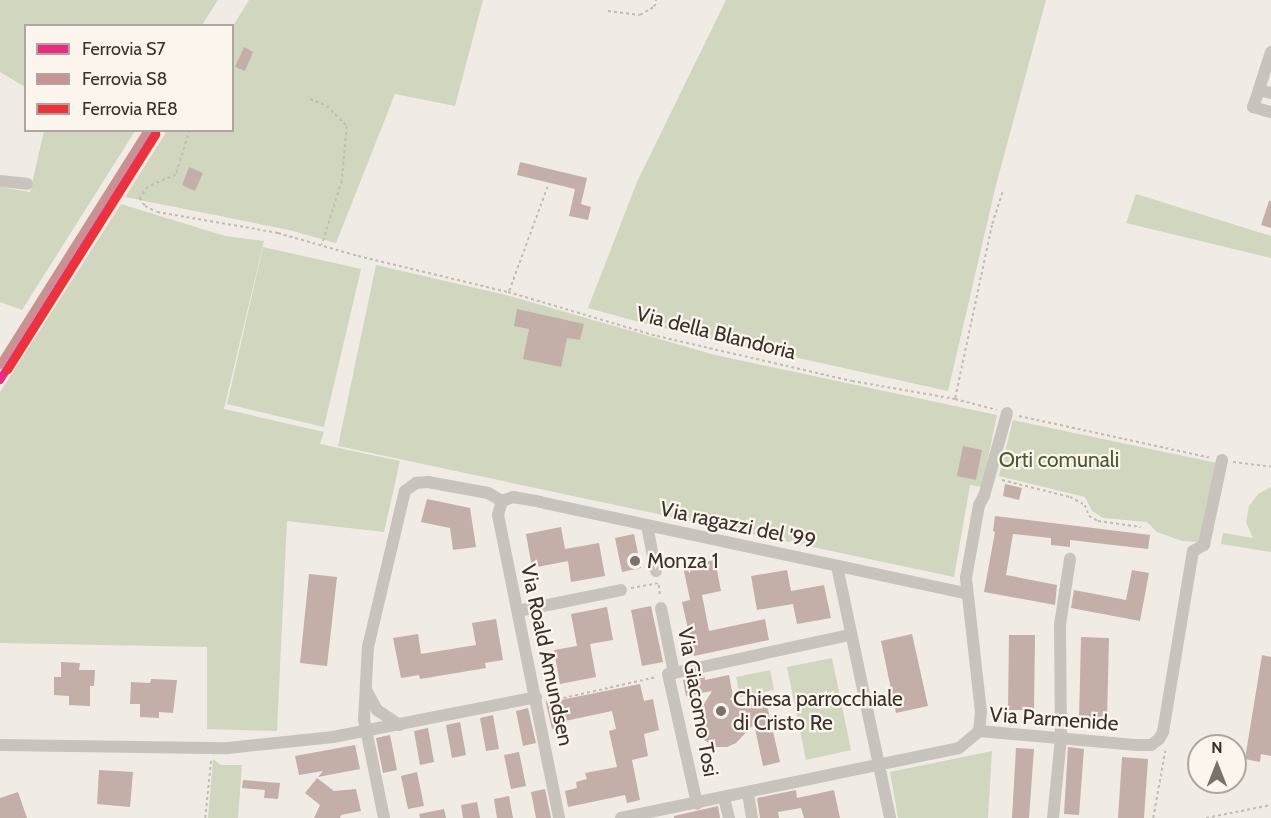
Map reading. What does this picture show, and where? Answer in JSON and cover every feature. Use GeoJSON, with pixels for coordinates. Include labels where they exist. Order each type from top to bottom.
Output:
{"type":"FeatureCollection","features":[{"type":"Feature","properties":{"kind":"street"},"geometry":{"type":"LineString","coordinates":[[1271,52],[1265,92],[1253,107],[1271,112]]}},
{"type":"Feature","properties":{"kind":"street"},"geometry":{"type":"LineString","coordinates":[[0,181],[27,184]]}},
{"type":"Feature","properties":{"kind":"street"},"geometry":{"type":"LineString","coordinates":[[979,731],[981,712],[966,578],[979,505],[984,496],[1007,413]]}},
{"type":"Feature","properties":{"kind":"street"},"geometry":{"type":"LineString","coordinates":[[1159,739],[1163,732],[1193,551],[1204,545],[1222,460]]}},
{"type":"Feature","properties":{"kind":"street"},"geometry":{"type":"LineString","coordinates":[[384,818],[364,720],[368,647],[405,491],[416,483],[428,482],[488,493],[502,501]]}},
{"type":"Feature","properties":{"kind":"street","name":"Via ragazzi del '99"},"geometry":{"type":"LineString","coordinates":[[502,501],[513,496],[966,593]]}},
{"type":"Feature","properties":{"kind":"street","name":"Via Roald Amundsen"},"geometry":{"type":"LineString","coordinates":[[502,501],[498,515],[559,818]]}},
{"type":"Feature","properties":{"kind":"street"},"geometry":{"type":"LineString","coordinates":[[647,526],[656,571]]}},
{"type":"Feature","properties":{"kind":"street"},"geometry":{"type":"LineString","coordinates":[[1053,818],[1061,738],[1060,626],[1071,559]]}},
{"type":"Feature","properties":{"kind":"street"},"geometry":{"type":"LineString","coordinates":[[837,566],[890,818]]}},
{"type":"Feature","properties":{"kind":"street"},"geometry":{"type":"LineString","coordinates":[[518,611],[621,590]]}},
{"type":"Feature","properties":{"kind":"street","name":"Via Giacomo Tosi"},"geometry":{"type":"LineString","coordinates":[[661,608],[671,674],[697,804]]}},
{"type":"Feature","properties":{"kind":"street"},"geometry":{"type":"LineString","coordinates":[[671,674],[850,635]]}},
{"type":"Feature","properties":{"kind":"street"},"geometry":{"type":"LineString","coordinates":[[366,689],[377,710],[399,725]]}},
{"type":"Feature","properties":{"kind":"street"},"geometry":{"type":"LineString","coordinates":[[0,745],[212,747],[333,737],[537,700]]}},
{"type":"Feature","properties":{"kind":"street","name":"Via Parmenide"},"geometry":{"type":"LineString","coordinates":[[621,818],[959,748],[979,731],[1137,745],[1151,745],[1159,739]]}},
{"type":"Feature","properties":{"kind":"street","name":"Via Giacomo Tosi"},"geometry":{"type":"LineString","coordinates":[[748,793],[752,818]]}},
{"type":"Feature","properties":{"kind":"street","name":"Via Giacomo Tosi"},"geometry":{"type":"LineString","coordinates":[[724,798],[729,818]]}},
{"type":"Feature","properties":{"kind":"path"},"geometry":{"type":"LineString","coordinates":[[608,11],[640,15],[654,7],[656,0]]}},
{"type":"Feature","properties":{"kind":"path"},"geometry":{"type":"LineString","coordinates":[[310,99],[327,106],[347,126],[342,182],[322,246]]}},
{"type":"Feature","properties":{"kind":"path","name":"Via della Blandoria"},"geometry":{"type":"LineString","coordinates":[[189,132],[176,175],[148,187],[140,198],[145,206],[157,212],[268,231],[508,292],[657,336],[852,381],[955,399],[1007,413],[1222,460],[1271,467]]}},
{"type":"Feature","properties":{"kind":"path"},"geometry":{"type":"LineString","coordinates":[[508,292],[548,185]]}},
{"type":"Feature","properties":{"kind":"path"},"geometry":{"type":"LineString","coordinates":[[955,399],[992,224],[1003,191]]}},
{"type":"Feature","properties":{"kind":"path"},"geometry":{"type":"LineString","coordinates":[[989,476],[1070,497],[1085,506],[1089,516],[1098,521],[1141,527]]}},
{"type":"Feature","properties":{"kind":"path"},"geometry":{"type":"LineString","coordinates":[[656,571],[661,608]]}},
{"type":"Feature","properties":{"kind":"path"},"geometry":{"type":"LineString","coordinates":[[621,590],[659,584]]}},
{"type":"Feature","properties":{"kind":"path"},"geometry":{"type":"LineString","coordinates":[[537,700],[671,674]]}},
{"type":"Feature","properties":{"kind":"path"},"geometry":{"type":"LineString","coordinates":[[1153,818],[1165,750],[1159,739]]}},
{"type":"Feature","properties":{"kind":"path"},"geometry":{"type":"LineString","coordinates":[[205,818],[212,747]]}},
{"type":"Feature","properties":{"kind":"path"},"geometry":{"type":"LineString","coordinates":[[1206,818],[1271,805]]}},
{"type":"Feature","properties":{"kind":"green space"},"geometry":{"type":"Polygon","coordinates":[[[0,0],[218,0],[203,24],[24,24],[24,86],[0,72],[0,0]]]}},
{"type":"Feature","properties":{"kind":"green space"},"geometry":{"type":"Polygon","coordinates":[[[249,0],[483,0],[455,106],[395,94],[336,243],[289,230],[125,197],[166,132],[234,132],[234,24],[249,0]]]}},
{"type":"Feature","properties":{"kind":"green space"},"geometry":{"type":"Polygon","coordinates":[[[726,0],[1046,0],[996,185],[948,391],[654,326],[588,308],[637,182],[726,0]]]}},
{"type":"Feature","properties":{"kind":"green space"},"geometry":{"type":"Polygon","coordinates":[[[44,132],[134,132],[22,310],[0,302],[0,187],[30,192],[44,132]]]}},
{"type":"Feature","properties":{"kind":"green space"},"geometry":{"type":"Polygon","coordinates":[[[1136,194],[1271,236],[1271,258],[1126,223],[1136,194]]]}},
{"type":"Feature","properties":{"kind":"green space"},"geometry":{"type":"Polygon","coordinates":[[[121,204],[225,236],[264,241],[224,409],[324,432],[320,444],[400,461],[384,532],[287,521],[277,731],[207,729],[207,647],[0,643],[0,392],[121,204]]]}},
{"type":"Feature","properties":{"kind":"green space"},"geometry":{"type":"Polygon","coordinates":[[[263,247],[361,269],[324,427],[227,404],[263,247]]]}},
{"type":"Feature","properties":{"kind":"green space"},"geometry":{"type":"Polygon","coordinates":[[[376,265],[506,295],[715,355],[997,415],[982,487],[970,485],[954,577],[338,446],[376,265]]]}},
{"type":"Feature","properties":{"kind":"green space","name":"Orti comunali"},"geometry":{"type":"Polygon","coordinates":[[[1013,420],[1217,463],[1201,542],[1182,541],[1157,532],[1147,522],[1103,518],[1092,511],[1085,497],[999,476],[1013,420]]]}},
{"type":"Feature","properties":{"kind":"green space"},"geometry":{"type":"Polygon","coordinates":[[[1271,487],[1271,552],[1221,544],[1223,533],[1253,538],[1246,522],[1249,506],[1258,494],[1271,487]]]}},
{"type":"Feature","properties":{"kind":"green space"},"geometry":{"type":"Polygon","coordinates":[[[832,658],[851,750],[806,760],[787,667],[832,658]]]}},
{"type":"Feature","properties":{"kind":"green space"},"geometry":{"type":"Polygon","coordinates":[[[770,670],[774,690],[740,697],[736,677],[770,670]]]}},
{"type":"Feature","properties":{"kind":"green space"},"geometry":{"type":"Polygon","coordinates":[[[992,751],[988,818],[898,818],[890,772],[992,751]]]}},
{"type":"Feature","properties":{"kind":"green space"},"geometry":{"type":"Polygon","coordinates":[[[213,759],[221,765],[242,765],[238,818],[208,818],[213,759]]]}},
{"type":"Feature","properties":{"kind":"building"},"geometry":{"type":"Polygon","coordinates":[[[244,47],[253,52],[245,71],[235,67],[244,47]]]}},
{"type":"Feature","properties":{"kind":"building"},"geometry":{"type":"Polygon","coordinates":[[[520,162],[587,178],[581,204],[591,207],[588,220],[569,216],[575,189],[517,175],[520,162]]]}},
{"type":"Feature","properties":{"kind":"building"},"geometry":{"type":"Polygon","coordinates":[[[189,167],[203,173],[195,191],[182,185],[189,167]]]}},
{"type":"Feature","properties":{"kind":"building"},"geometry":{"type":"Polygon","coordinates":[[[1269,201],[1271,201],[1271,228],[1261,225],[1269,201]]]}},
{"type":"Feature","properties":{"kind":"building"},"geometry":{"type":"Polygon","coordinates":[[[517,309],[584,324],[580,340],[567,338],[561,367],[523,359],[529,329],[514,326],[517,309]]]}},
{"type":"Feature","properties":{"kind":"building"},"geometry":{"type":"Polygon","coordinates":[[[963,446],[982,450],[976,480],[957,476],[963,446]]]}},
{"type":"Feature","properties":{"kind":"building"},"geometry":{"type":"Polygon","coordinates":[[[1005,484],[1022,488],[1019,500],[1003,496],[1005,484]]]}},
{"type":"Feature","properties":{"kind":"building"},"geometry":{"type":"Polygon","coordinates":[[[427,499],[470,508],[476,547],[453,550],[450,528],[421,522],[427,499]]]}},
{"type":"Feature","properties":{"kind":"building"},"geometry":{"type":"Polygon","coordinates":[[[995,516],[1150,535],[1148,549],[1070,540],[1070,547],[1051,545],[1051,538],[1013,534],[1006,575],[1057,585],[1055,605],[984,592],[995,532],[993,531],[995,516]]]}},
{"type":"Feature","properties":{"kind":"building"},"geometry":{"type":"Polygon","coordinates":[[[561,527],[565,549],[599,543],[605,576],[571,582],[568,561],[532,568],[526,534],[561,527]]]}},
{"type":"Feature","properties":{"kind":"building"},"geometry":{"type":"Polygon","coordinates":[[[634,534],[641,568],[622,572],[615,538],[634,534]]]}},
{"type":"Feature","properties":{"kind":"building"},"geometry":{"type":"Polygon","coordinates":[[[715,560],[721,591],[702,595],[709,631],[765,619],[769,640],[694,656],[682,602],[690,600],[683,566],[715,560]]]}},
{"type":"Feature","properties":{"kind":"building"},"geometry":{"type":"Polygon","coordinates":[[[787,570],[791,591],[824,585],[831,618],[797,624],[793,604],[757,610],[751,576],[787,570]]]}},
{"type":"Feature","properties":{"kind":"building"},"geometry":{"type":"Polygon","coordinates":[[[1132,570],[1149,573],[1140,621],[1071,608],[1074,590],[1126,600],[1132,570]]]}},
{"type":"Feature","properties":{"kind":"building"},"geometry":{"type":"Polygon","coordinates":[[[309,574],[337,577],[327,666],[300,663],[309,574]]]}},
{"type":"Feature","properties":{"kind":"building"},"geometry":{"type":"Polygon","coordinates":[[[651,606],[663,662],[642,666],[631,610],[651,606]]]}},
{"type":"Feature","properties":{"kind":"building"},"geometry":{"type":"Polygon","coordinates":[[[607,607],[613,640],[590,644],[596,677],[560,684],[554,650],[577,646],[571,614],[607,607]]]}},
{"type":"Feature","properties":{"kind":"building"},"geometry":{"type":"Polygon","coordinates":[[[496,619],[503,660],[485,663],[486,668],[420,679],[419,675],[401,678],[393,638],[418,634],[421,654],[476,645],[472,623],[496,619]]]}},
{"type":"Feature","properties":{"kind":"building"},"geometry":{"type":"Polygon","coordinates":[[[912,634],[928,706],[896,713],[881,641],[912,634]]]}},
{"type":"Feature","properties":{"kind":"building"},"geometry":{"type":"Polygon","coordinates":[[[1009,635],[1035,635],[1034,710],[1008,710],[1009,635]]]}},
{"type":"Feature","properties":{"kind":"building"},"geometry":{"type":"Polygon","coordinates":[[[1081,637],[1109,638],[1107,719],[1079,719],[1081,637]]]}},
{"type":"Feature","properties":{"kind":"building"},"geometry":{"type":"Polygon","coordinates":[[[1262,655],[1271,657],[1271,756],[1261,754],[1260,762],[1247,759],[1262,655]]]}},
{"type":"Feature","properties":{"kind":"building"},"geometry":{"type":"Polygon","coordinates":[[[61,662],[80,663],[79,670],[95,670],[94,686],[90,686],[90,706],[69,705],[69,696],[54,695],[54,677],[61,677],[61,662]]]}},
{"type":"Feature","properties":{"kind":"building","name":"Chiesa parrocchiale di Cristo Re"},"geometry":{"type":"Polygon","coordinates":[[[704,675],[705,680],[729,675],[733,696],[730,699],[740,707],[766,701],[780,762],[763,766],[754,724],[736,743],[727,747],[716,747],[704,740],[698,728],[698,714],[712,691],[686,696],[683,680],[704,675]]]}},
{"type":"Feature","properties":{"kind":"building"},"geometry":{"type":"Polygon","coordinates":[[[151,679],[177,680],[173,713],[159,712],[159,718],[140,717],[140,704],[130,704],[131,682],[150,683],[151,679]]]}},
{"type":"Feature","properties":{"kind":"building"},"geometry":{"type":"Polygon","coordinates":[[[640,684],[644,701],[653,699],[659,730],[644,734],[648,756],[632,760],[640,800],[627,803],[625,795],[568,807],[565,791],[577,788],[576,782],[587,779],[585,773],[617,767],[609,731],[616,729],[612,711],[565,721],[566,727],[552,729],[546,703],[640,684]]]}},
{"type":"Feature","properties":{"kind":"building"},"geometry":{"type":"Polygon","coordinates":[[[528,708],[536,743],[523,746],[516,711],[528,708]]]}},
{"type":"Feature","properties":{"kind":"building"},"geometry":{"type":"Polygon","coordinates":[[[493,715],[499,749],[486,751],[480,718],[493,715]]]}},
{"type":"Feature","properties":{"kind":"building"},"geometry":{"type":"Polygon","coordinates":[[[460,722],[466,755],[452,758],[446,725],[460,722]]]}},
{"type":"Feature","properties":{"kind":"building"},"geometry":{"type":"Polygon","coordinates":[[[428,728],[434,762],[420,765],[414,731],[428,728]]]}},
{"type":"Feature","properties":{"kind":"building"},"geometry":{"type":"Polygon","coordinates":[[[390,735],[397,770],[383,773],[376,738],[390,735]]]}},
{"type":"Feature","properties":{"kind":"building"},"geometry":{"type":"Polygon","coordinates":[[[355,745],[360,769],[318,777],[323,771],[299,775],[295,756],[355,745]]]}},
{"type":"Feature","properties":{"kind":"building"},"geometry":{"type":"Polygon","coordinates":[[[1068,747],[1084,749],[1079,815],[1064,814],[1068,747]]]}},
{"type":"Feature","properties":{"kind":"building"},"geometry":{"type":"Polygon","coordinates":[[[1016,748],[1034,749],[1029,818],[1012,818],[1016,748]]]}},
{"type":"Feature","properties":{"kind":"building"},"geometry":{"type":"Polygon","coordinates":[[[519,752],[526,786],[511,789],[504,755],[519,752]]]}},
{"type":"Feature","properties":{"kind":"building"},"geometry":{"type":"Polygon","coordinates":[[[1122,757],[1148,759],[1144,818],[1118,818],[1122,757]]]}},
{"type":"Feature","properties":{"kind":"building"},"geometry":{"type":"Polygon","coordinates":[[[99,770],[133,772],[130,807],[97,804],[99,770]]]}},
{"type":"Feature","properties":{"kind":"building"},"geometry":{"type":"Polygon","coordinates":[[[417,772],[424,806],[408,809],[401,776],[417,772]]]}},
{"type":"Feature","properties":{"kind":"building"},"geometry":{"type":"Polygon","coordinates":[[[317,778],[334,791],[356,789],[361,811],[341,815],[340,818],[314,818],[320,805],[305,793],[317,778]]]}},
{"type":"Feature","properties":{"kind":"building"},"geometry":{"type":"Polygon","coordinates":[[[243,780],[280,783],[278,799],[264,798],[265,790],[242,788],[243,780]]]}},
{"type":"Feature","properties":{"kind":"building"},"geometry":{"type":"Polygon","coordinates":[[[545,789],[551,818],[536,818],[531,792],[545,789]]]}},
{"type":"Feature","properties":{"kind":"building"},"geometry":{"type":"Polygon","coordinates":[[[796,790],[797,798],[834,790],[840,818],[804,818],[801,808],[778,812],[779,818],[760,818],[757,798],[796,790]]]}},
{"type":"Feature","properties":{"kind":"building"},"geometry":{"type":"Polygon","coordinates":[[[18,792],[27,818],[0,818],[0,798],[18,792]]]}},
{"type":"Feature","properties":{"kind":"building"},"geometry":{"type":"Polygon","coordinates":[[[509,796],[513,818],[497,818],[494,799],[509,796]]]}},
{"type":"Feature","properties":{"kind":"building"},"geometry":{"type":"Polygon","coordinates":[[[477,802],[480,818],[463,818],[461,805],[477,802]]]}},
{"type":"Feature","properties":{"kind":"building"},"geometry":{"type":"Polygon","coordinates":[[[718,806],[720,818],[674,818],[674,816],[718,806]]]}},
{"type":"Feature","properties":{"kind":"building"},"geometry":{"type":"Polygon","coordinates":[[[444,809],[446,818],[420,818],[419,814],[444,809]]]}},
{"type":"Feature","properties":{"kind":"rail line","name":"S8"},"geometry":{"type":"LineString","coordinates":[[0,365],[147,132]]}},
{"type":"Feature","properties":{"kind":"rail line","name":"S7"},"geometry":{"type":"LineString","coordinates":[[0,380],[156,132]]}},
{"type":"Feature","properties":{"kind":"rail line","name":"RE8"},"geometry":{"type":"LineString","coordinates":[[8,370],[156,135]]}},
{"type":"Feature","properties":{"kind":"place","name":"Monza 1"},"geometry":{"type":"Point","coordinates":[635,561]}},
{"type":"Feature","properties":{"kind":"place","name":"Chiesa parrocchiale di Cristo Re"},"geometry":{"type":"Point","coordinates":[721,711]}}]}
